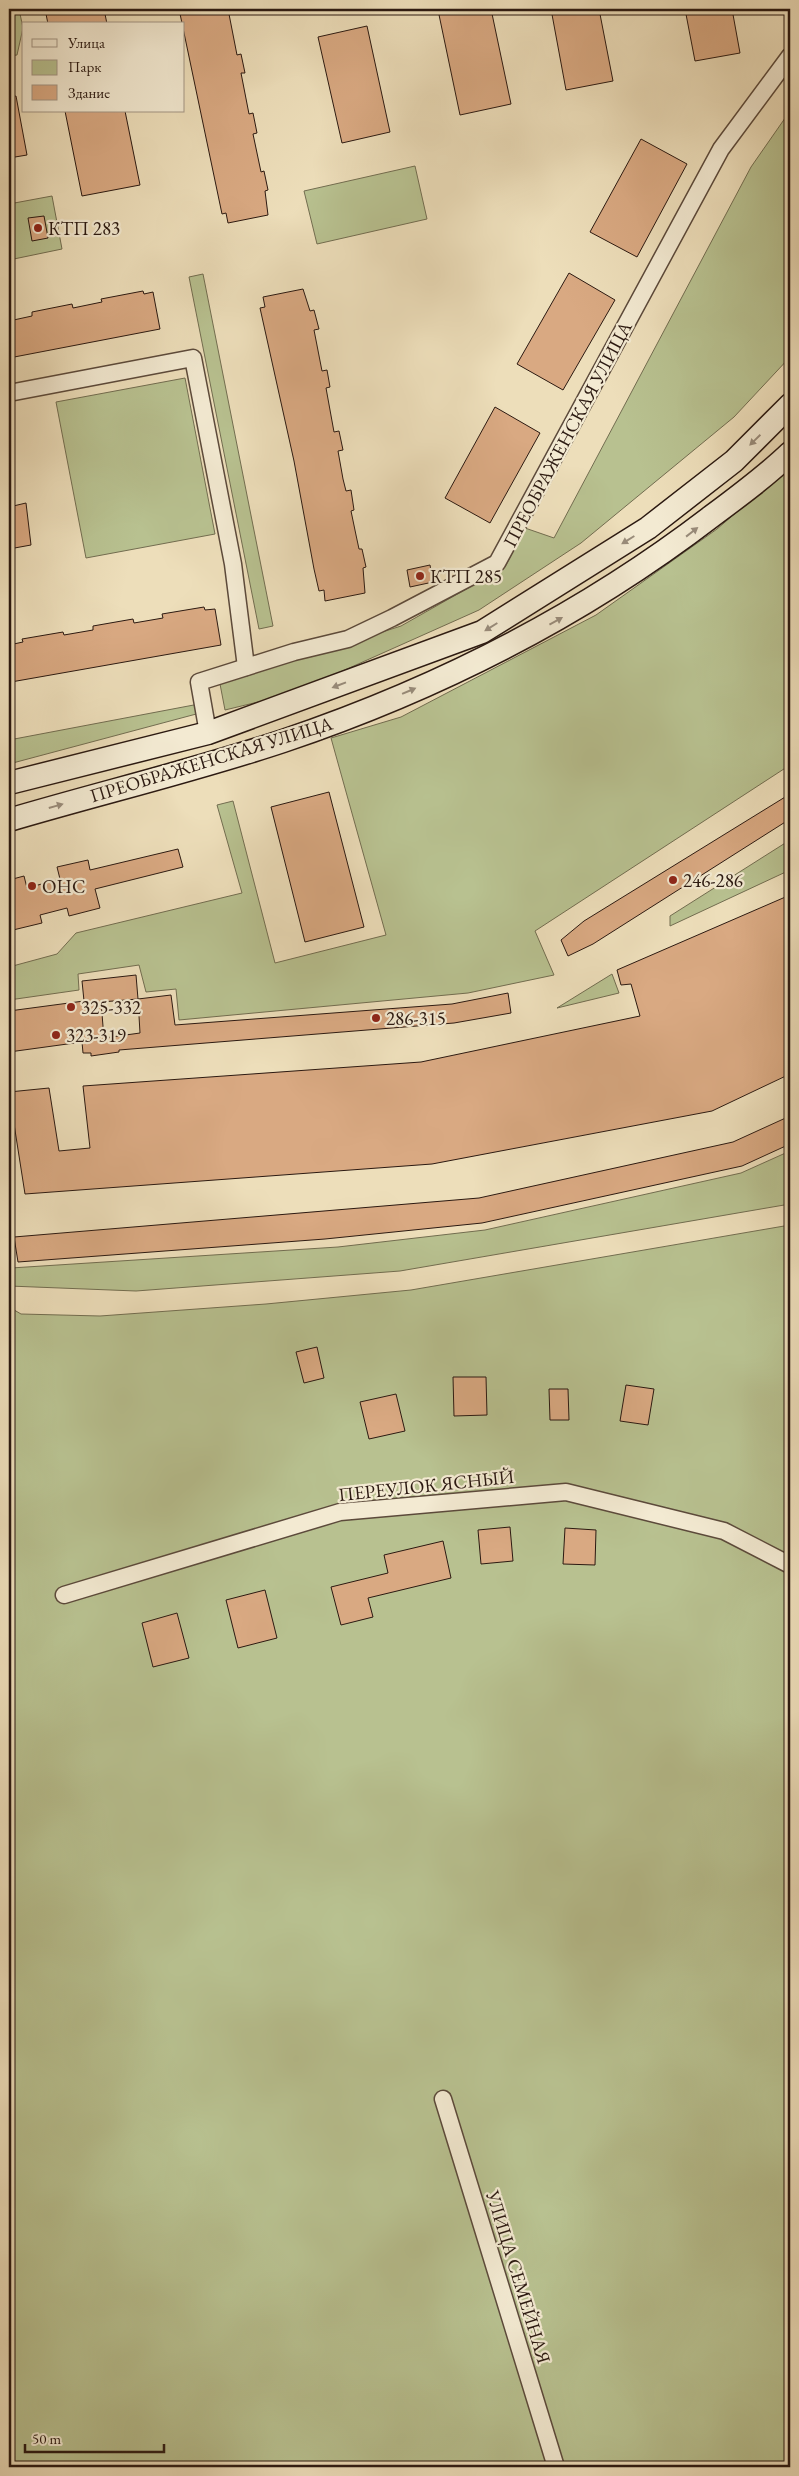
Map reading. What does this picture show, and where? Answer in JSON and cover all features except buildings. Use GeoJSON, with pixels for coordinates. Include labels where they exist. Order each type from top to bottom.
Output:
{"type":"FeatureCollection","features":[{"type":"Feature","properties":{"kind":"main road","name":"ПРЕОБРАЖЕНСКАЯ УЛИЦА"},"geometry":{"type":"LineString","coordinates":[[9,783],[208,733],[482,632],[648,528],[734,460],[790,406]]}},
{"type":"Feature","properties":{"kind":"main road","name":"ПРЕОБРАЖЕНСКАЯ УЛИЦА"},"geometry":{"type":"LineString","coordinates":[[9,820],[284,741],[384,702],[498,652],[582,606],[678,543],[770,472],[790,453]]}},
{"type":"Feature","properties":{"kind":"street","name":"ПРЕОБРАЖЕНСКАЯ УЛИЦА"},"geometry":{"type":"LineString","coordinates":[[208,733],[199,682],[294,652],[348,638],[392,618],[498,563],[721,149],[790,56]]}},
{"type":"Feature","properties":{"kind":"street"},"geometry":{"type":"LineString","coordinates":[[9,393],[193,358],[233,564],[246,667]]}},
{"type":"Feature","properties":{"kind":"street","name":"ПЕРЕУЛОК ЯСНЫЙ"},"geometry":{"type":"LineString","coordinates":[[64,1595],[340,1512],[566,1492],[724,1531],[790,1565]]}},
{"type":"Feature","properties":{"kind":"street","name":"УЛИЦА СЕМЕЙНАЯ"},"geometry":{"type":"LineString","coordinates":[[443,2099],[556,2467]]}},
{"type":"Feature","properties":{"kind":"green space"},"geometry":{"type":"Polygon","coordinates":[[[9,9],[19,9],[22,32],[17,55],[9,56],[9,9]]]}},
{"type":"Feature","properties":{"kind":"green space"},"geometry":{"type":"Polygon","coordinates":[[[790,111],[790,357],[734,417],[581,543],[479,610],[291,694],[225,710],[220,684],[401,626],[505,567],[525,528],[554,538],[751,167],[790,111]]]}},
{"type":"Feature","properties":{"kind":"green space"},"geometry":{"type":"Polygon","coordinates":[[[415,166],[427,219],[317,244],[304,191],[415,166]]]}},
{"type":"Feature","properties":{"kind":"green space"},"geometry":{"type":"Polygon","coordinates":[[[52,196],[62,249],[9,260],[9,204],[52,196]]]}},
{"type":"Feature","properties":{"kind":"green space"},"geometry":{"type":"Polygon","coordinates":[[[203,274],[273,626],[259,629],[189,277],[203,274]]]}},
{"type":"Feature","properties":{"kind":"green space"},"geometry":{"type":"Polygon","coordinates":[[[185,378],[215,534],[86,558],[56,402],[185,378]]]}},
{"type":"Feature","properties":{"kind":"green space"},"geometry":{"type":"Polygon","coordinates":[[[790,466],[790,765],[535,931],[554,975],[468,993],[179,1020],[176,989],[146,992],[139,965],[78,974],[79,990],[9,1000],[9,967],[57,954],[76,933],[242,893],[217,805],[233,801],[275,963],[386,935],[331,738],[401,717],[596,615],[717,529],[790,466]]]}},
{"type":"Feature","properties":{"kind":"green space"},"geometry":{"type":"Polygon","coordinates":[[[199,704],[200,713],[9,764],[9,740],[199,704]]]}},
{"type":"Feature","properties":{"kind":"green space"},"geometry":{"type":"Polygon","coordinates":[[[790,840],[790,870],[670,926],[670,916],[790,840]]]}},
{"type":"Feature","properties":{"kind":"green space"},"geometry":{"type":"Polygon","coordinates":[[[612,974],[619,993],[557,1008],[612,974]]]}},
{"type":"Feature","properties":{"kind":"green space"},"geometry":{"type":"Polygon","coordinates":[[[790,1151],[790,1204],[400,1271],[136,1291],[9,1286],[9,1262],[11,1268],[338,1247],[485,1230],[741,1173],[790,1151]]]}},
{"type":"Feature","properties":{"kind":"green space"},"geometry":{"type":"Polygon","coordinates":[[[790,1225],[790,2467],[9,2467],[9,1307],[21,1314],[100,1316],[266,1304],[411,1290],[790,1225]]]}},
{"type":"Feature","properties":{"kind":"place","name":"КТП 283"},"geometry":{"type":"Point","coordinates":[38,228]}},
{"type":"Feature","properties":{"kind":"place","name":"КТП 285"},"geometry":{"type":"Point","coordinates":[420,576]}},
{"type":"Feature","properties":{"kind":"place","name":"246-286"},"geometry":{"type":"Point","coordinates":[673,880]}},
{"type":"Feature","properties":{"kind":"place","name":"ОНС"},"geometry":{"type":"Point","coordinates":[32,886]}},
{"type":"Feature","properties":{"kind":"place","name":"325-332"},"geometry":{"type":"Point","coordinates":[71,1007]}},
{"type":"Feature","properties":{"kind":"place","name":"286-315"},"geometry":{"type":"Point","coordinates":[376,1018]}},
{"type":"Feature","properties":{"kind":"place","name":"323-319"},"geometry":{"type":"Point","coordinates":[56,1035]}}]}
